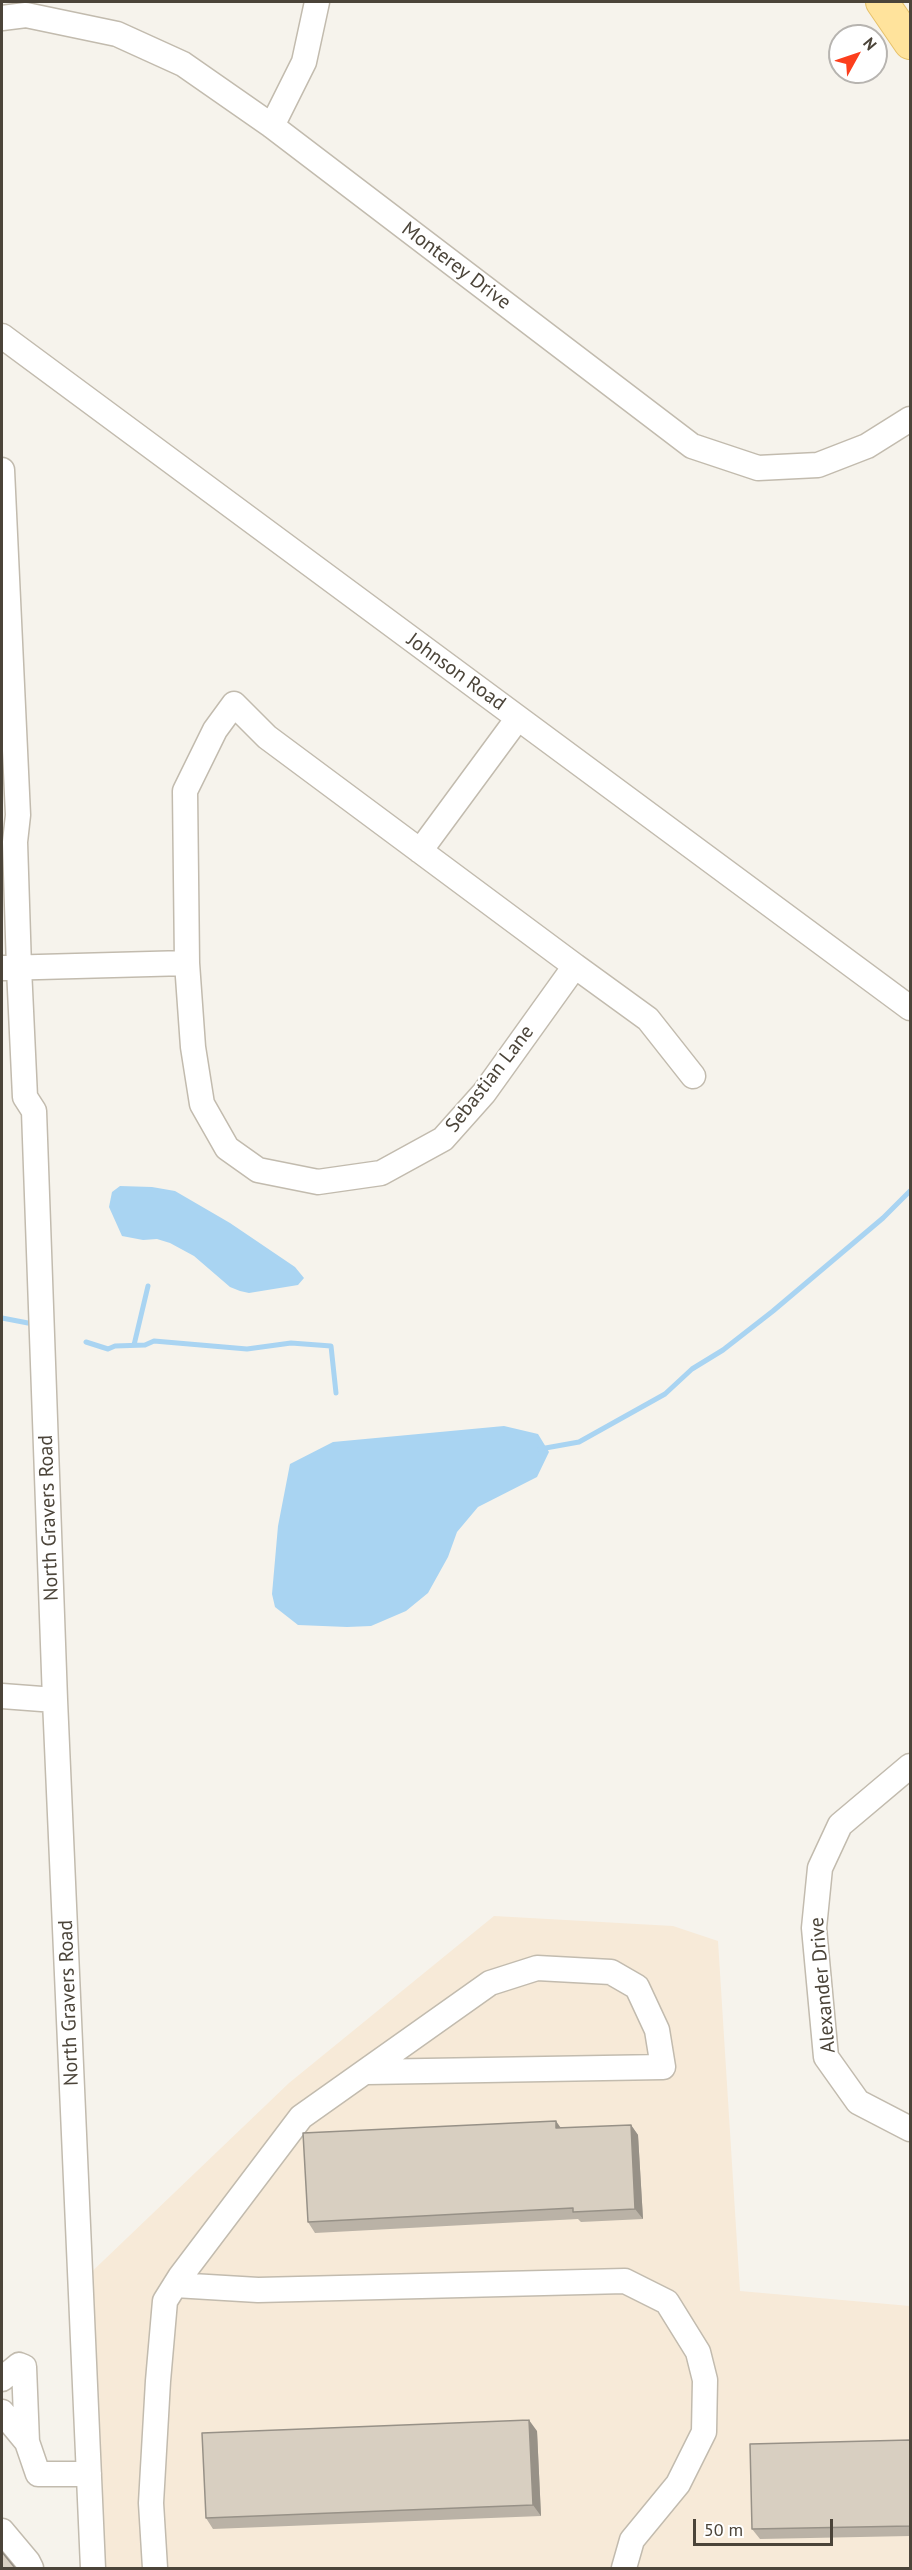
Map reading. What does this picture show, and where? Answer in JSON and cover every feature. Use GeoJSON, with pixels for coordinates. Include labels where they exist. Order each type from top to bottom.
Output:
{"type":"FeatureCollection","features":[{"type":"Feature","properties":{"kind":"main road"},"geometry":{"type":"LineString","coordinates":[[882,2],[910,43]]}},
{"type":"Feature","properties":{"kind":"street"},"geometry":{"type":"LineString","coordinates":[[272,126],[304,62],[317,2]]}},
{"type":"Feature","properties":{"kind":"street","name":"Monterey Drive"},"geometry":{"type":"LineString","coordinates":[[2,18],[26,15],[117,34],[183,64],[272,126],[692,446],[758,468],[818,465],[867,446],[910,419]]}},
{"type":"Feature","properties":{"kind":"street","name":"Johnson Road"},"geometry":{"type":"LineString","coordinates":[[2,336],[910,1008]]}},
{"type":"Feature","properties":{"kind":"street","name":"North Gravers Road"},"geometry":{"type":"LineString","coordinates":[[2,470],[18,815],[10,968],[26,1097],[34,1111],[56,1700],[93,2568]]}},
{"type":"Feature","properties":{"kind":"street","name":"Sebastian Lane"},"geometry":{"type":"LineString","coordinates":[[575,966],[484,1093],[443,1138],[381,1173],[318,1182],[258,1170],[227,1148],[202,1104],[193,1047],[187,963],[185,790],[215,730],[234,704],[267,737],[648,1019],[693,1076]]}},
{"type":"Feature","properties":{"kind":"street"},"geometry":{"type":"LineString","coordinates":[[420,851],[518,718]]}},
{"type":"Feature","properties":{"kind":"street"},"geometry":{"type":"LineString","coordinates":[[10,968],[187,963]]}},
{"type":"Feature","properties":{"kind":"street"},"geometry":{"type":"LineString","coordinates":[[2,1696],[56,1700]]}},
{"type":"Feature","properties":{"kind":"street","name":"Alexander Drive"},"geometry":{"type":"LineString","coordinates":[[910,1766],[840,1825],[819,1868],[814,1928],[826,2057],[858,2102],[910,2129]]}},
{"type":"Feature","properties":{"kind":"street"},"geometry":{"type":"LineString","coordinates":[[154,2568],[151,2503],[165,2301],[301,2118],[489,1983],[537,1968],[611,1972],[637,1987],[657,2030],[663,2067],[367,2072]]}},
{"type":"Feature","properties":{"kind":"street"},"geometry":{"type":"LineString","coordinates":[[175,2285],[258,2290],[625,2281],[667,2302],[698,2352],[705,2380],[704,2432],[678,2484],[632,2541],[624,2568]]}},
{"type":"Feature","properties":{"kind":"street"},"geometry":{"type":"LineString","coordinates":[[2,2379],[19,2365],[24,2367],[27,2442],[38,2474],[89,2474]]}},
{"type":"Feature","properties":{"kind":"street"},"geometry":{"type":"LineString","coordinates":[[2,2412],[27,2442]]}},
{"type":"Feature","properties":{"kind":"street"},"geometry":{"type":"LineString","coordinates":[[2,2531],[31,2568]]}},
{"type":"Feature","properties":{"kind":"shaded area"},"geometry":{"type":"Polygon","coordinates":[[[494,1916],[673,1926],[718,1941],[740,2291],[910,2306],[910,2568],[93,2568],[81,2282],[289,2083],[494,1916]]]}},
{"type":"Feature","properties":{"kind":"water"},"geometry":{"type":"Polygon","coordinates":[[[120,1186],[152,1187],[175,1191],[230,1223],[295,1267],[304,1278],[298,1285],[249,1293],[240,1291],[230,1287],[194,1256],[170,1243],[157,1239],[143,1240],[122,1236],[109,1207],[112,1192],[120,1186]]]}},
{"type":"Feature","properties":{"kind":"water"},"geometry":{"type":"Polygon","coordinates":[[[504,1426],[538,1434],[549,1452],[537,1477],[478,1507],[457,1532],[448,1557],[428,1593],[406,1611],[371,1626],[347,1627],[298,1625],[275,1607],[272,1594],[278,1526],[290,1464],[333,1442],[504,1426]]]}},
{"type":"Feature","properties":{"kind":"building"},"geometry":{"type":"Polygon","coordinates":[[[556,2121],[556,2128],[631,2125],[635,2209],[573,2212],[573,2208],[308,2222],[303,2133],[556,2121]]]}},
{"type":"Feature","properties":{"kind":"building"},"geometry":{"type":"Polygon","coordinates":[[[529,2420],[533,2505],[206,2518],[202,2433],[529,2420]]]}},
{"type":"Feature","properties":{"kind":"building"},"geometry":{"type":"Polygon","coordinates":[[[910,2440],[910,2526],[752,2529],[750,2444],[910,2440]]]}},
{"type":"Feature","properties":{"kind":"building"},"geometry":{"type":"Polygon","coordinates":[[[2,2552],[15,2568],[2,2568],[2,2552]]]}},
{"type":"Feature","properties":{"kind":"waterway"},"geometry":{"type":"LineString","coordinates":[[540,1449],[579,1442],[665,1394],[692,1369],[723,1350],[773,1311],[883,1218],[910,1191]]}},
{"type":"Feature","properties":{"kind":"waterway"},"geometry":{"type":"LineString","coordinates":[[134,1345],[148,1286]]}},
{"type":"Feature","properties":{"kind":"waterway"},"geometry":{"type":"LineString","coordinates":[[2,1318],[28,1323]]}},
{"type":"Feature","properties":{"kind":"waterway"},"geometry":{"type":"LineString","coordinates":[[86,1342],[108,1349],[115,1346],[145,1345],[154,1341],[247,1349],[291,1343],[331,1346],[336,1393]]}}]}
